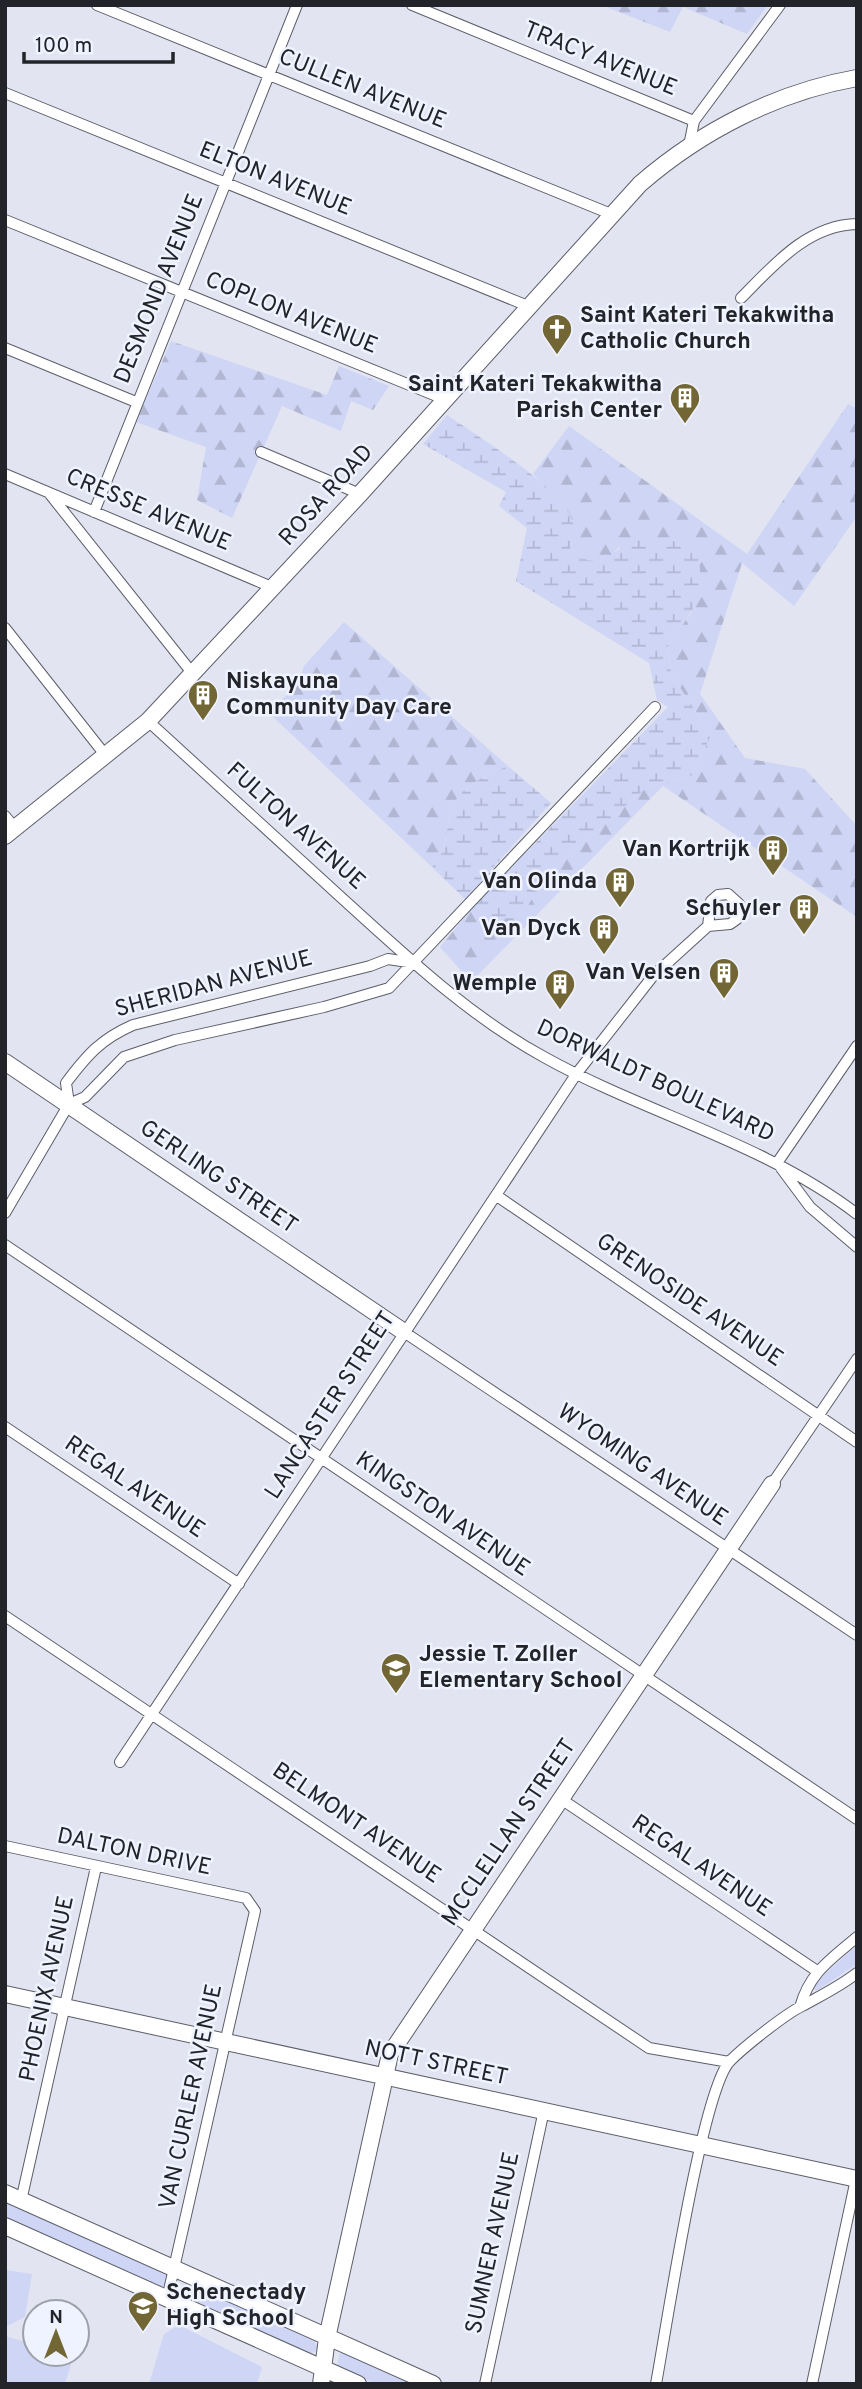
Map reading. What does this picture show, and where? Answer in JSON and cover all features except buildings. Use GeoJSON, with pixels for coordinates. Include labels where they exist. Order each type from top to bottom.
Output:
{"type":"FeatureCollection","features":[{"type":"Feature","properties":{"kind":"street","name":"CULLEN AVENUE"},"geometry":{"type":"LineString","coordinates":[[97,5],[611,214]]}},
{"type":"Feature","properties":{"kind":"street","name":"DESMOND AVENUE"},"geometry":{"type":"LineString","coordinates":[[94,512],[297,5]]}},
{"type":"Feature","properties":{"kind":"street","name":"TRACY AVENUE"},"geometry":{"type":"LineString","coordinates":[[412,5],[694,121]]}},
{"type":"Feature","properties":{"kind":"street"},"geometry":{"type":"LineString","coordinates":[[689,146],[694,121],[780,5]]}},
{"type":"Feature","properties":{"kind":"street","name":"ROSA ROAD"},"geometry":{"type":"LineString","coordinates":[[8,826],[106,756],[148,721],[360,494],[611,214],[661,166],[689,146],[742,116],[793,95],[857,78]]}},
{"type":"Feature","properties":{"kind":"street","name":"ELTON AVENUE"},"geometry":{"type":"LineString","coordinates":[[5,93],[528,306]]}},
{"type":"Feature","properties":{"kind":"street","name":"COPLON AVENUE"},"geometry":{"type":"LineString","coordinates":[[5,220],[444,399]]}},
{"type":"Feature","properties":{"kind":"street"},"geometry":{"type":"LineString","coordinates":[[741,298],[788,250],[814,235],[857,224]]}},
{"type":"Feature","properties":{"kind":"street"},"geometry":{"type":"LineString","coordinates":[[5,348],[136,402]]}},
{"type":"Feature","properties":{"kind":"street"},"geometry":{"type":"LineString","coordinates":[[261,452],[360,494]]}},
{"type":"Feature","properties":{"kind":"street","name":"CRESSE AVENUE"},"geometry":{"type":"LineString","coordinates":[[5,474],[274,587]]}},
{"type":"Feature","properties":{"kind":"street"},"geometry":{"type":"LineString","coordinates":[[48,491],[193,674]]}},
{"type":"Feature","properties":{"kind":"street"},"geometry":{"type":"LineString","coordinates":[[5,628],[106,756]]}},
{"type":"Feature","properties":{"kind":"street","name":"SHERIDAN AVENUE"},"geometry":{"type":"LineString","coordinates":[[5,1213],[69,1104],[85,1097],[124,1057],[175,1040],[324,1007],[389,988],[655,707]]}},
{"type":"Feature","properties":{"kind":"street","name":"FULTON AVENUE"},"geometry":{"type":"LineString","coordinates":[[148,721],[414,963]]}},
{"type":"Feature","properties":{"kind":"street","name":"LANCASTER STREET"},"geometry":{"type":"LineString","coordinates":[[120,1762],[577,1073],[653,976],[708,926]]}},
{"type":"Feature","properties":{"kind":"street","name":"SHERIDAN AVENUE"},"geometry":{"type":"LineString","coordinates":[[69,1104],[65,1083],[85,1057],[106,1037],[133,1025],[370,967],[388,959],[414,963]]}},
{"type":"Feature","properties":{"kind":"street","name":"DORWALDT BOULEVARD"},"geometry":{"type":"LineString","coordinates":[[414,963],[477,1015],[544,1057],[777,1163],[828,1192],[857,1213]]}},
{"type":"Feature","properties":{"kind":"street"},"geometry":{"type":"LineString","coordinates":[[777,1163],[857,1046]]}},
{"type":"Feature","properties":{"kind":"street","name":"GERLING STREET"},"geometry":{"type":"LineString","coordinates":[[5,1062],[404,1332]]}},
{"type":"Feature","properties":{"kind":"street","name":"DORWALDT BOULEVARD"},"geometry":{"type":"LineString","coordinates":[[777,1163],[810,1207],[857,1247]]}},
{"type":"Feature","properties":{"kind":"street","name":"GRENOSIDE AVENUE"},"geometry":{"type":"LineString","coordinates":[[497,1196],[820,1414],[857,1442]]}},
{"type":"Feature","properties":{"kind":"street","name":"KINGSTON AVENUE"},"geometry":{"type":"LineString","coordinates":[[5,1245],[857,1819]]}},
{"type":"Feature","properties":{"kind":"street","name":"WYOMING AVENUE"},"geometry":{"type":"LineString","coordinates":[[404,1332],[857,1635]]}},
{"type":"Feature","properties":{"kind":"street","name":"MCCLELLAN STREET"},"geometry":{"type":"LineString","coordinates":[[321,2376],[390,2054],[642,1675],[857,1359]]}},
{"type":"Feature","properties":{"kind":"street","name":"REGAL AVENUE"},"geometry":{"type":"LineString","coordinates":[[5,1427],[239,1584]]}},
{"type":"Feature","properties":{"kind":"street","name":"BELMONT AVENUE"},"geometry":{"type":"LineString","coordinates":[[5,1616],[649,2048],[729,2062]]}},
{"type":"Feature","properties":{"kind":"street","name":"REGAL AVENUE"},"geometry":{"type":"LineString","coordinates":[[561,1799],[817,1971]]}},
{"type":"Feature","properties":{"kind":"street","name":"DALTON DRIVE"},"geometry":{"type":"LineString","coordinates":[[5,1846],[246,1898],[252,1903]]}},
{"type":"Feature","properties":{"kind":"street","name":"PHOENIX AVENUE"},"geometry":{"type":"LineString","coordinates":[[21,2201],[67,2008],[96,1867]]}},
{"type":"Feature","properties":{"kind":"street","name":"VAN CURLER AVENUE"},"geometry":{"type":"LineString","coordinates":[[167,2299],[176,2270],[255,1911],[252,1903]]}},
{"type":"Feature","properties":{"kind":"street"},"geometry":{"type":"LineString","coordinates":[[800,2007],[806,1986],[817,1971],[857,1937]]}},
{"type":"Feature","properties":{"kind":"street"},"geometry":{"type":"LineString","coordinates":[[656,2384],[702,2144],[720,2079],[729,2062],[800,2007],[837,1989],[857,1973]]}},
{"type":"Feature","properties":{"kind":"street","name":"NOTT STREET"},"geometry":{"type":"LineString","coordinates":[[5,1994],[857,2179]]}},
{"type":"Feature","properties":{"kind":"street","name":"SUMNER AVENUE"},"geometry":{"type":"LineString","coordinates":[[485,2384],[544,2110]]}},
{"type":"Feature","properties":{"kind":"street"},"geometry":{"type":"LineString","coordinates":[[812,2384],[857,2179]]}},
{"type":"Feature","properties":{"kind":"street"},"geometry":{"type":"LineString","coordinates":[[5,2193],[433,2384]]}},
{"type":"Feature","properties":{"kind":"street"},"geometry":{"type":"LineString","coordinates":[[5,2226],[167,2299],[321,2376],[358,2384]]}},
{"type":"Feature","properties":{"kind":"green space"},"geometry":{"type":"Polygon","coordinates":[[[601,5],[768,5],[747,34],[683,7],[670,32],[601,5]]]}},
{"type":"Feature","properties":{"kind":"green space"},"geometry":{"type":"Polygon","coordinates":[[[171,341],[327,395],[339,366],[389,386],[373,410],[351,401],[341,431],[282,406],[232,518],[197,500],[206,447],[136,422],[171,341]]]}},
{"type":"Feature","properties":{"kind":"green space"},"geometry":{"type":"Polygon","coordinates":[[[848,404],[857,409],[857,516],[794,606],[742,563],[700,694],[745,758],[805,769],[857,826],[857,917],[663,786],[471,982],[440,947],[475,905],[488,919],[520,917],[547,875],[647,787],[691,776],[711,735],[671,674],[668,644],[692,612],[619,547],[604,563],[587,560],[570,549],[568,515],[564,507],[533,474],[569,426],[747,554],[848,404]]]}},
{"type":"Feature","properties":{"kind":"green space"},"geometry":{"type":"Polygon","coordinates":[[[447,415],[498,449],[554,495],[567,510],[573,523],[570,549],[587,560],[603,562],[626,545],[658,539],[697,547],[700,564],[697,600],[668,644],[671,674],[711,735],[691,776],[647,787],[547,875],[520,918],[488,919],[475,905],[668,707],[657,700],[649,663],[516,581],[527,528],[499,506],[506,492],[423,444],[447,415]]]}},
{"type":"Feature","properties":{"kind":"green space"},"geometry":{"type":"Polygon","coordinates":[[[344,622],[508,766],[464,790],[451,812],[442,853],[432,867],[268,712],[298,685],[304,666],[344,622]]]}},
{"type":"Feature","properties":{"kind":"green space"},"geometry":{"type":"Polygon","coordinates":[[[508,766],[551,803],[465,899],[432,867],[442,853],[454,804],[464,790],[508,766]]]}},
{"type":"Feature","properties":{"kind":"green space"},"geometry":{"type":"Polygon","coordinates":[[[857,1945],[857,1964],[816,1991],[812,1987],[817,1981],[857,1945]]]}},
{"type":"Feature","properties":{"kind":"green space"},"geometry":{"type":"Polygon","coordinates":[[[5,2204],[168,2273],[165,2285],[157,2288],[5,2219],[5,2204]]]}},
{"type":"Feature","properties":{"kind":"green space"},"geometry":{"type":"Polygon","coordinates":[[[5,2270],[32,2274],[28,2298],[21,2298],[21,2319],[5,2327],[5,2270]]]}},
{"type":"Feature","properties":{"kind":"green space"},"geometry":{"type":"Polygon","coordinates":[[[188,2284],[313,2337],[317,2347],[315,2352],[309,2354],[188,2301],[180,2289],[182,2285],[188,2284]]]}},
{"type":"Feature","properties":{"kind":"green space"},"geometry":{"type":"Polygon","coordinates":[[[179,2325],[262,2367],[257,2384],[149,2384],[164,2334],[179,2325]]]}},
{"type":"Feature","properties":{"kind":"green space"},"geometry":{"type":"Polygon","coordinates":[[[5,2336],[21,2341],[21,2368],[70,2368],[65,2384],[5,2384],[5,2336]]]}},
{"type":"Feature","properties":{"kind":"green space"},"geometry":{"type":"Polygon","coordinates":[[[340,2353],[350,2353],[418,2384],[376,2384],[337,2366],[340,2353]]]}},
{"type":"Feature","properties":{"kind":"place","name":"Saint Kateri Tekakwitha Catholic Church"},"geometry":{"type":"Point","coordinates":[557,356]}},
{"type":"Feature","properties":{"kind":"place","name":"Saint Kateri Tekakwitha Parish Center"},"geometry":{"type":"Point","coordinates":[685,425]}},
{"type":"Feature","properties":{"kind":"place","name":"Niskayuna Community Day Care"},"geometry":{"type":"Point","coordinates":[203,722]}},
{"type":"Feature","properties":{"kind":"place","name":"Van Kortrijk"},"geometry":{"type":"Point","coordinates":[773,877]}},
{"type":"Feature","properties":{"kind":"place","name":"Van Olinda"},"geometry":{"type":"Point","coordinates":[620,909]}},
{"type":"Feature","properties":{"kind":"place","name":"Schuyler"},"geometry":{"type":"Point","coordinates":[804,936]}},
{"type":"Feature","properties":{"kind":"place","name":"Van Dyck"},"geometry":{"type":"Point","coordinates":[604,956]}},
{"type":"Feature","properties":{"kind":"place","name":"Van Velsen"},"geometry":{"type":"Point","coordinates":[724,1000]}},
{"type":"Feature","properties":{"kind":"place","name":"Wemple"},"geometry":{"type":"Point","coordinates":[560,1011]}},
{"type":"Feature","properties":{"kind":"place","name":"Jessie T. Zoller Elementary School"},"geometry":{"type":"Point","coordinates":[396,1695]}},
{"type":"Feature","properties":{"kind":"place","name":"Schenectady High School"},"geometry":{"type":"Point","coordinates":[143,2333]}}]}
